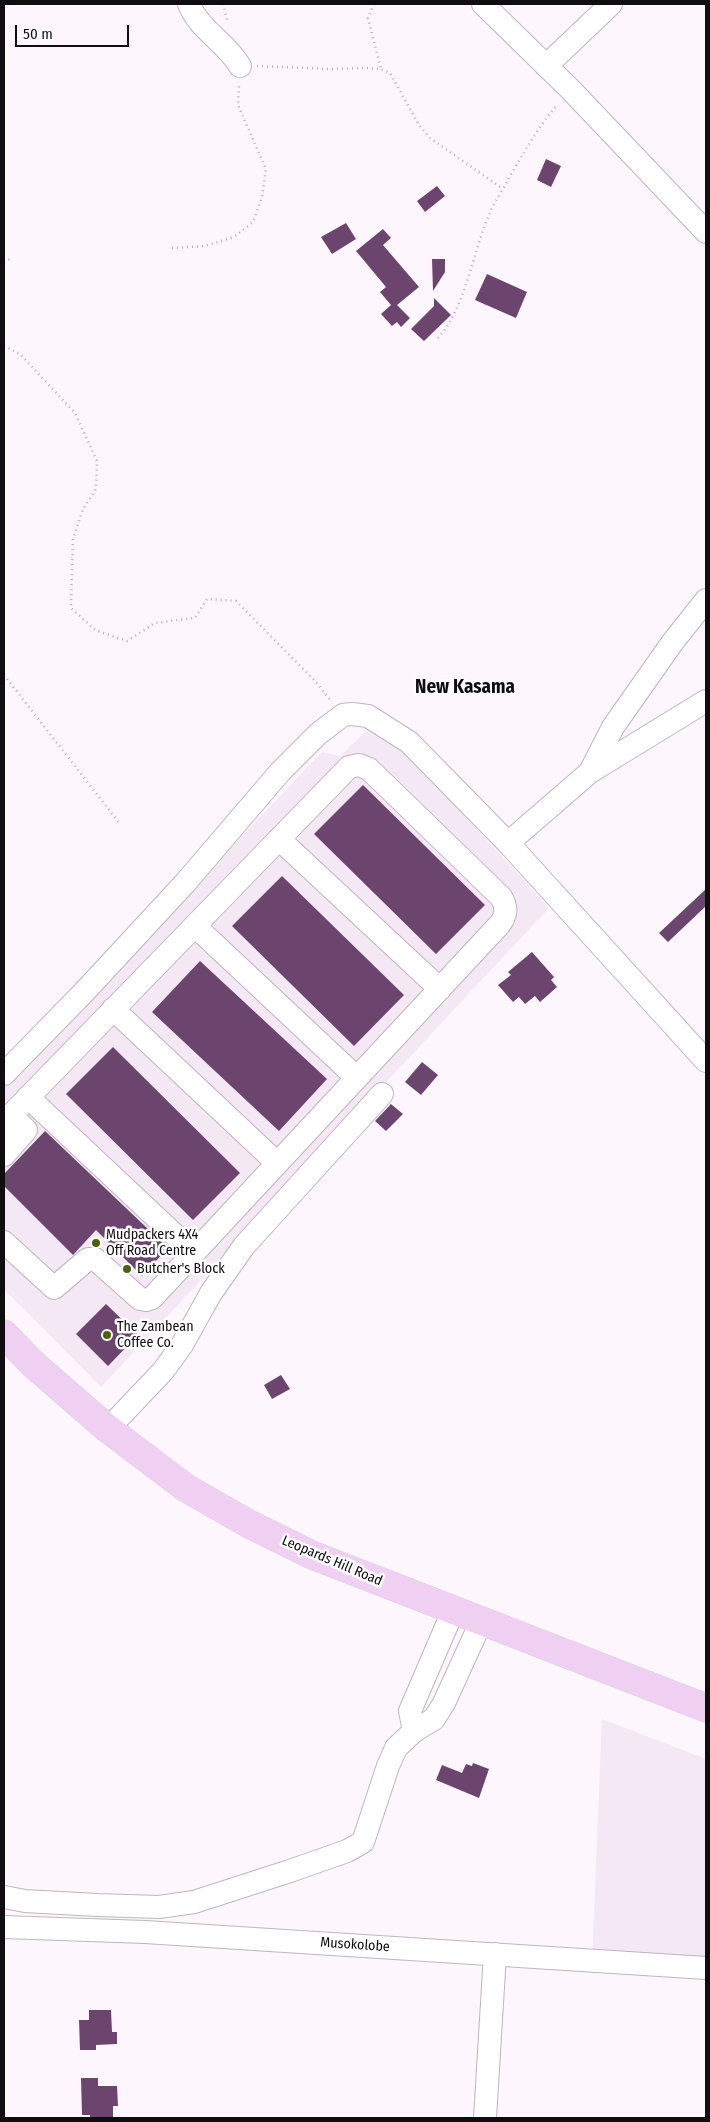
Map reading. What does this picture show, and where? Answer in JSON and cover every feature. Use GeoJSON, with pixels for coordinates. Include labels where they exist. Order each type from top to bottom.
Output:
{"type":"FeatureCollection","features":[{"type":"Feature","properties":{"kind":"main road","name":"Leopards Hill Road"},"geometry":{"type":"LineString","coordinates":[[4,1334],[32,1364],[108,1429],[186,1488],[251,1525],[312,1555],[706,1708]]}},
{"type":"Feature","properties":{"kind":"street"},"geometry":{"type":"LineString","coordinates":[[189,4],[192,12],[204,28],[232,52],[240,66]]}},
{"type":"Feature","properties":{"kind":"street"},"geometry":{"type":"LineString","coordinates":[[483,4],[571,90],[706,232]]}},
{"type":"Feature","properties":{"kind":"street"},"geometry":{"type":"LineString","coordinates":[[546,66],[611,4]]}},
{"type":"Feature","properties":{"kind":"street"},"geometry":{"type":"LineString","coordinates":[[590,772],[612,727],[672,643],[706,600]]}},
{"type":"Feature","properties":{"kind":"street"},"geometry":{"type":"LineString","coordinates":[[508,844],[590,772],[706,701]]}},
{"type":"Feature","properties":{"kind":"street"},"geometry":{"type":"LineString","coordinates":[[4,1074],[86,990],[173,896],[280,772],[318,734],[342,715],[352,714],[368,716],[409,742],[508,844],[706,1061]]}},
{"type":"Feature","properties":{"kind":"street"},"geometry":{"type":"LineString","coordinates":[[4,1155],[26,1130],[6,1120],[349,767],[359,765],[369,769],[506,905],[506,916],[500,924],[152,1298],[140,1299],[132,1294],[95,1259],[91,1258],[54,1288],[4,1242]]}},
{"type":"Feature","properties":{"kind":"street"},"geometry":{"type":"LineString","coordinates":[[279,839],[440,989]]}},
{"type":"Feature","properties":{"kind":"street"},"geometry":{"type":"LineString","coordinates":[[195,926],[357,1078]]}},
{"type":"Feature","properties":{"kind":"street"},"geometry":{"type":"LineString","coordinates":[[113,1010],[277,1163]]}},
{"type":"Feature","properties":{"kind":"street"},"geometry":{"type":"LineString","coordinates":[[108,1429],[163,1370],[182,1345],[211,1294],[244,1246],[382,1094]]}},
{"type":"Feature","properties":{"kind":"street"},"geometry":{"type":"LineString","coordinates":[[28,1097],[194,1252]]}},
{"type":"Feature","properties":{"kind":"street"},"geometry":{"type":"LineString","coordinates":[[414,1731],[410,1711],[453,1611]]}},
{"type":"Feature","properties":{"kind":"street"},"geometry":{"type":"LineString","coordinates":[[4,1897],[25,1901],[159,1907],[194,1902],[347,1850],[363,1842],[396,1748],[414,1731],[434,1719],[444,1703],[481,1622]]}},
{"type":"Feature","properties":{"kind":"street"},"geometry":{"type":"LineString","coordinates":[[436,1651],[463,1661]]}},
{"type":"Feature","properties":{"kind":"street","name":"Musokolobe"},"geometry":{"type":"LineString","coordinates":[[4,1927],[145,1932],[706,1968]]}},
{"type":"Feature","properties":{"kind":"street"},"geometry":{"type":"LineString","coordinates":[[485,2118],[495,1954]]}},
{"type":"Feature","properties":{"kind":"path"},"geometry":{"type":"LineString","coordinates":[[374,4],[368,18],[381,69]]}},
{"type":"Feature","properties":{"kind":"path"},"geometry":{"type":"LineString","coordinates":[[172,248],[205,246],[234,237],[253,222],[262,197],[266,169],[238,105],[240,66],[381,69],[390,73],[419,125],[430,138],[503,189]]}},
{"type":"Feature","properties":{"kind":"path"},"geometry":{"type":"LineString","coordinates":[[438,338],[447,328],[455,312],[489,214],[542,123],[571,90]]}},
{"type":"Feature","properties":{"kind":"path"},"geometry":{"type":"LineString","coordinates":[[4,262],[12,258]]}},
{"type":"Feature","properties":{"kind":"path"},"geometry":{"type":"LineString","coordinates":[[4,346],[20,354],[75,413],[98,461],[96,489],[83,509],[74,539],[71,608],[95,630],[127,641],[155,623],[195,618],[208,599],[236,601],[316,682],[342,715]]}},
{"type":"Feature","properties":{"kind":"path"},"geometry":{"type":"LineString","coordinates":[[4,675],[120,824]]}},
{"type":"Feature","properties":{"kind":"shaded area"},"geometry":{"type":"Polygon","coordinates":[[[366,731],[396,741],[549,908],[101,1387],[4,1289],[4,1086],[322,752],[340,756],[366,731]]]}},
{"type":"Feature","properties":{"kind":"shaded area"},"geometry":{"type":"Polygon","coordinates":[[[602,1719],[706,1759],[706,1967],[592,1962],[602,1719]]]}},
{"type":"Feature","properties":{"kind":"building"},"geometry":{"type":"Polygon","coordinates":[[[546,159],[561,166],[551,187],[537,180],[546,159]]]}},
{"type":"Feature","properties":{"kind":"building"},"geometry":{"type":"Polygon","coordinates":[[[437,186],[445,196],[425,212],[417,201],[437,186]]]}},
{"type":"Feature","properties":{"kind":"building"},"geometry":{"type":"Polygon","coordinates":[[[346,223],[356,239],[332,254],[321,237],[346,223]]]}},
{"type":"Feature","properties":{"kind":"building"},"geometry":{"type":"Polygon","coordinates":[[[383,229],[391,238],[383,245],[419,287],[397,305],[410,318],[401,327],[397,322],[392,326],[381,314],[391,305],[380,292],[386,287],[356,251],[383,229]]]}},
{"type":"Feature","properties":{"kind":"building"},"geometry":{"type":"Polygon","coordinates":[[[432,259],[445,259],[445,272],[433,291],[432,259]]]}},
{"type":"Feature","properties":{"kind":"building"},"geometry":{"type":"Polygon","coordinates":[[[487,274],[527,292],[516,318],[475,300],[487,274]]]}},
{"type":"Feature","properties":{"kind":"building"},"geometry":{"type":"Polygon","coordinates":[[[434,298],[451,315],[424,341],[411,329],[434,306],[434,298]]]}},
{"type":"Feature","properties":{"kind":"building"},"geometry":{"type":"Polygon","coordinates":[[[363,785],[485,905],[436,954],[314,834],[363,785]]]}},
{"type":"Feature","properties":{"kind":"building"},"geometry":{"type":"Polygon","coordinates":[[[282,876],[404,995],[354,1046],[232,926],[282,876]]]}},
{"type":"Feature","properties":{"kind":"building"},"geometry":{"type":"Polygon","coordinates":[[[706,889],[706,906],[668,942],[659,933],[706,889]]]}},
{"type":"Feature","properties":{"kind":"building"},"geometry":{"type":"Polygon","coordinates":[[[532,952],[554,977],[551,980],[557,987],[540,1002],[535,996],[525,1004],[519,997],[513,1002],[498,985],[511,975],[508,972],[532,952]]]}},
{"type":"Feature","properties":{"kind":"building"},"geometry":{"type":"Polygon","coordinates":[[[200,961],[327,1079],[279,1131],[152,1012],[200,961]]]}},
{"type":"Feature","properties":{"kind":"building"},"geometry":{"type":"Polygon","coordinates":[[[113,1047],[240,1173],[193,1220],[66,1094],[113,1047]]]}},
{"type":"Feature","properties":{"kind":"building"},"geometry":{"type":"Polygon","coordinates":[[[422,1062],[438,1075],[421,1095],[405,1082],[422,1062]]]}},
{"type":"Feature","properties":{"kind":"building"},"geometry":{"type":"Polygon","coordinates":[[[391,1104],[403,1114],[386,1131],[375,1121],[391,1104]]]}},
{"type":"Feature","properties":{"kind":"building"},"geometry":{"type":"Polygon","coordinates":[[[45,1131],[168,1248],[142,1276],[96,1230],[73,1255],[4,1186],[4,1174],[45,1131]]]}},
{"type":"Feature","properties":{"kind":"building","name":"The Zambean Coffee Co."},"geometry":{"type":"Polygon","coordinates":[[[106,1304],[138,1335],[108,1366],[76,1334],[106,1304]]]}},
{"type":"Feature","properties":{"kind":"building"},"geometry":{"type":"Polygon","coordinates":[[[281,1375],[290,1389],[272,1399],[264,1385],[281,1375]]]}},
{"type":"Feature","properties":{"kind":"building"},"geometry":{"type":"Polygon","coordinates":[[[473,1763],[489,1769],[479,1798],[436,1780],[442,1765],[462,1773],[466,1764],[472,1766],[473,1763]]]}},
{"type":"Feature","properties":{"kind":"building"},"geometry":{"type":"Polygon","coordinates":[[[89,2010],[111,2010],[112,2032],[117,2032],[117,2044],[96,2045],[96,2050],[80,2050],[79,2020],[89,2020],[89,2010]]]}},
{"type":"Feature","properties":{"kind":"building"},"geometry":{"type":"Polygon","coordinates":[[[81,2078],[98,2078],[98,2086],[117,2086],[118,2106],[113,2106],[113,2118],[90,2118],[90,2115],[82,2115],[81,2078]]]}},
{"type":"Feature","properties":{"kind":"place","name":"Mudpackers 4X4 Off Road Centre"},"geometry":{"type":"Point","coordinates":[96,1243]}},
{"type":"Feature","properties":{"kind":"place","name":"Butcher's Block"},"geometry":{"type":"Point","coordinates":[127,1269]}},
{"type":"Feature","properties":{"kind":"place","name":"The Zambean Coffee Co."},"geometry":{"type":"Point","coordinates":[107,1335]}},
{"type":"Feature","properties":{"kind":"district","name":"New Kasama"},"geometry":{"type":"Point","coordinates":[465,688]}}]}
